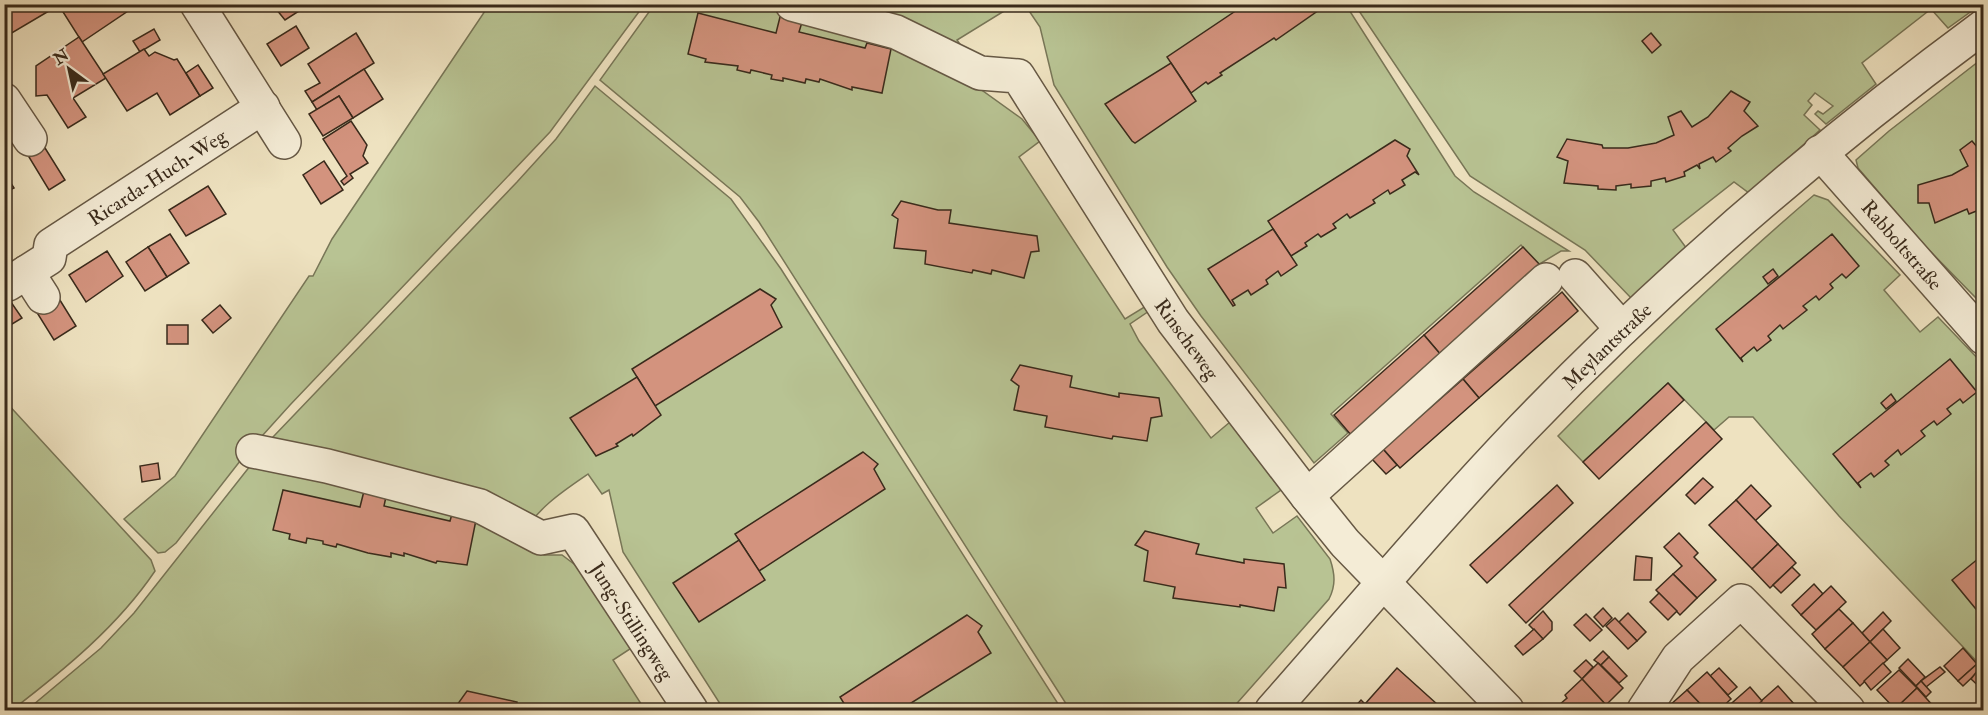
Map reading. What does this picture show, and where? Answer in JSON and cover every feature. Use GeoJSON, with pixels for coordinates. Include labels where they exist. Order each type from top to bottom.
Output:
{"type":"FeatureCollection","features":[{"type":"Feature","properties":{"kind":"street"},"geometry":{"type":"LineString","coordinates":[[196,4],[284,142]]}},
{"type":"Feature","properties":{"kind":"street","name":"Rinscheweg"},"geometry":{"type":"LineString","coordinates":[[792,4],[896,32],[980,73],[1018,75],[1167,313],[1307,496],[1345,543],[1507,711]]}},
{"type":"Feature","properties":{"kind":"street","name":"Meylantstraße"},"geometry":{"type":"LineString","coordinates":[[1272,711],[1523,429],[1622,330],[1820,152],[1983,26]]}},
{"type":"Feature","properties":{"kind":"street"},"geometry":{"type":"LineString","coordinates":[[4,100],[30,140]]}},
{"type":"Feature","properties":{"kind":"street","name":"Ricarda-Huch-Weg"},"geometry":{"type":"LineString","coordinates":[[26,284],[49,258],[51,245],[263,107]]}},
{"type":"Feature","properties":{"kind":"street","name":"Rabboltstraße"},"geometry":{"type":"LineString","coordinates":[[1820,152],[1983,338]]}},
{"type":"Feature","properties":{"kind":"street"},"geometry":{"type":"LineString","coordinates":[[1307,496],[1561,278],[1622,330]]}},
{"type":"Feature","properties":{"kind":"street","name":"Jung-Stillingweg"},"geometry":{"type":"LineString","coordinates":[[254,451],[327,466],[480,506],[541,538],[573,531],[691,711]]}},
{"type":"Feature","properties":{"kind":"street"},"geometry":{"type":"LineString","coordinates":[[1644,711],[1678,658],[1741,601],[1848,711]]}},
{"type":"Feature","properties":{"kind":"green space"},"geometry":{"type":"Polygon","coordinates":[[[489,5],[644,5],[550,132],[290,405],[244,456],[176,543],[165,552],[158,553],[124,519],[175,476],[309,276],[313,276],[332,239],[489,5]]]}},
{"type":"Feature","properties":{"kind":"green space"},"geometry":{"type":"Polygon","coordinates":[[[654,5],[1014,5],[957,40],[969,57],[972,83],[1022,119],[1040,141],[1019,157],[1125,319],[1146,306],[1149,311],[1130,324],[1139,341],[1211,438],[1230,422],[1281,490],[1256,508],[1273,533],[1297,516],[1332,564],[1334,584],[1329,599],[1231,710],[1070,710],[759,222],[740,197],[600,80],[654,5]]]}},
{"type":"Feature","properties":{"kind":"green space"},"geometry":{"type":"Polygon","coordinates":[[[1025,5],[1346,5],[1455,176],[1474,192],[1569,251],[1561,251],[1538,265],[1521,245],[1331,414],[1348,433],[1314,463],[1201,316],[1167,267],[1054,85],[1040,27],[1025,5]]]}},
{"type":"Feature","properties":{"kind":"green space"},"geometry":{"type":"Polygon","coordinates":[[[1355,5],[1980,5],[1948,28],[1931,9],[1862,63],[1876,84],[1826,124],[1815,114],[1818,111],[1823,114],[1833,106],[1815,93],[1808,101],[1812,105],[1804,115],[1820,130],[1749,193],[1734,182],[1673,230],[1687,249],[1632,299],[1585,250],[1470,176],[1355,5]]]}},
{"type":"Feature","properties":{"kind":"green space"},"geometry":{"type":"Polygon","coordinates":[[[1983,58],[1984,266],[1978,271],[1983,277],[1983,295],[1976,298],[1925,246],[1858,168],[1856,160],[1889,131],[1983,58]]]}},
{"type":"Feature","properties":{"kind":"green space"},"geometry":{"type":"Polygon","coordinates":[[[595,86],[731,199],[781,269],[1062,710],[724,710],[623,552],[609,490],[602,494],[588,474],[558,495],[541,511],[519,540],[544,555],[562,555],[582,570],[633,647],[613,660],[645,710],[27,710],[101,648],[134,613],[273,437],[517,182],[556,139],[595,86]]]}},
{"type":"Feature","properties":{"kind":"green space"},"geometry":{"type":"Polygon","coordinates":[[[1814,195],[1828,200],[1900,275],[1884,290],[1920,332],[1938,317],[1983,364],[1983,668],[1839,516],[1753,417],[1729,417],[1714,430],[1668,383],[1583,462],[1558,436],[1684,312],[1814,195]]]}},
{"type":"Feature","properties":{"kind":"green space"},"geometry":{"type":"Polygon","coordinates":[[[5,401],[151,560],[155,571],[107,629],[70,663],[12,710],[4,710],[5,401]]]}},
{"type":"Feature","properties":{"kind":"building"},"geometry":{"type":"Polygon","coordinates":[[[4,4],[59,5],[10,34],[4,25],[4,4]]]}},
{"type":"Feature","properties":{"kind":"building"},"geometry":{"type":"Polygon","coordinates":[[[58,4],[124,4],[128,11],[82,42],[58,4]]]}},
{"type":"Feature","properties":{"kind":"building"},"geometry":{"type":"Polygon","coordinates":[[[272,4],[310,4],[285,20],[272,4]]]}},
{"type":"Feature","properties":{"kind":"building"},"geometry":{"type":"Polygon","coordinates":[[[1246,4],[1315,4],[1319,10],[1191,93],[1167,57],[1246,4]]]}},
{"type":"Feature","properties":{"kind":"building"},"geometry":{"type":"Polygon","coordinates":[[[698,13],[776,33],[781,13],[803,19],[799,32],[865,48],[867,43],[891,49],[882,93],[852,87],[852,90],[820,79],[819,82],[806,79],[805,83],[783,78],[783,81],[771,79],[772,75],[751,70],[750,73],[737,70],[738,66],[705,62],[706,59],[688,54],[698,13]]]}},
{"type":"Feature","properties":{"kind":"building"},"geometry":{"type":"Polygon","coordinates":[[[296,26],[309,48],[281,66],[267,44],[296,26]]]}},
{"type":"Feature","properties":{"kind":"building"},"geometry":{"type":"Polygon","coordinates":[[[154,29],[160,40],[140,52],[133,41],[154,29]]]}},
{"type":"Feature","properties":{"kind":"building"},"geometry":{"type":"Polygon","coordinates":[[[356,33],[374,63],[312,102],[305,91],[320,83],[308,64],[356,33]]]}},
{"type":"Feature","properties":{"kind":"building"},"geometry":{"type":"Polygon","coordinates":[[[1651,33],[1661,45],[1652,53],[1642,41],[1651,33]]]}},
{"type":"Feature","properties":{"kind":"building"},"geometry":{"type":"Polygon","coordinates":[[[79,37],[106,78],[73,98],[86,117],[68,128],[47,95],[36,96],[36,66],[79,37]]]}},
{"type":"Feature","properties":{"kind":"building"},"geometry":{"type":"Polygon","coordinates":[[[144,49],[149,56],[155,52],[174,60],[177,59],[200,96],[170,115],[157,93],[127,111],[103,74],[144,49]]]}},
{"type":"Feature","properties":{"kind":"building"},"geometry":{"type":"Polygon","coordinates":[[[1171,63],[1196,101],[1135,143],[1105,104],[1171,63]]]}},
{"type":"Feature","properties":{"kind":"building"},"geometry":{"type":"Polygon","coordinates":[[[198,65],[213,88],[200,96],[186,73],[198,65]]]}},
{"type":"Feature","properties":{"kind":"building"},"geometry":{"type":"Polygon","coordinates":[[[364,69],[383,99],[353,118],[339,96],[317,110],[312,102],[364,69]]]}},
{"type":"Feature","properties":{"kind":"building"},"geometry":{"type":"Polygon","coordinates":[[[1731,91],[1750,102],[1744,111],[1758,126],[1728,148],[1731,151],[1716,162],[1713,157],[1699,164],[1700,169],[1697,165],[1684,172],[1685,176],[1666,182],[1665,178],[1651,181],[1651,186],[1631,188],[1631,184],[1616,186],[1616,190],[1564,183],[1568,161],[1557,157],[1567,139],[1602,145],[1603,148],[1628,148],[1656,143],[1674,135],[1668,117],[1681,111],[1692,127],[1708,117],[1731,91]]]}},
{"type":"Feature","properties":{"kind":"building"},"geometry":{"type":"Polygon","coordinates":[[[339,96],[353,118],[323,136],[309,114],[339,96]]]}},
{"type":"Feature","properties":{"kind":"building"},"geometry":{"type":"Polygon","coordinates":[[[351,121],[367,145],[363,156],[368,163],[350,174],[353,178],[344,185],[341,181],[347,176],[323,139],[351,121]]]}},
{"type":"Feature","properties":{"kind":"building"},"geometry":{"type":"Polygon","coordinates":[[[1395,140],[1410,149],[1407,156],[1419,175],[1415,172],[1402,180],[1405,185],[1390,194],[1388,190],[1373,200],[1375,203],[1350,218],[1347,214],[1333,224],[1336,228],[1321,237],[1318,234],[1305,243],[1307,246],[1291,256],[1268,221],[1395,140]]]}},
{"type":"Feature","properties":{"kind":"building"},"geometry":{"type":"Polygon","coordinates":[[[1972,141],[1984,155],[1984,208],[1969,214],[1967,209],[1935,223],[1929,203],[1918,203],[1918,185],[1952,175],[1968,166],[1960,150],[1972,141]]]}},
{"type":"Feature","properties":{"kind":"building"},"geometry":{"type":"Polygon","coordinates":[[[45,148],[65,180],[49,190],[29,157],[45,148]]]}},
{"type":"Feature","properties":{"kind":"building"},"geometry":{"type":"Polygon","coordinates":[[[4,158],[11,162],[5,174],[14,188],[4,193],[4,158]]]}},
{"type":"Feature","properties":{"kind":"building"},"geometry":{"type":"Polygon","coordinates":[[[324,161],[343,190],[321,204],[303,175],[324,161]]]}},
{"type":"Feature","properties":{"kind":"building"},"geometry":{"type":"Polygon","coordinates":[[[208,186],[226,214],[186,236],[169,210],[208,186]]]}},
{"type":"Feature","properties":{"kind":"building"},"geometry":{"type":"Polygon","coordinates":[[[901,201],[938,210],[951,210],[949,223],[1037,236],[1039,251],[1031,252],[1024,278],[992,270],[991,274],[973,270],[972,273],[925,264],[926,251],[894,248],[898,219],[892,215],[901,201]]]}},
{"type":"Feature","properties":{"kind":"building"},"geometry":{"type":"Polygon","coordinates":[[[1273,229],[1297,265],[1281,276],[1278,271],[1266,280],[1268,284],[1251,295],[1248,290],[1232,300],[1235,305],[1233,306],[1208,269],[1273,229]]]}},
{"type":"Feature","properties":{"kind":"building"},"geometry":{"type":"Polygon","coordinates":[[[170,234],[189,263],[167,277],[148,247],[170,234]]]}},
{"type":"Feature","properties":{"kind":"building"},"geometry":{"type":"Polygon","coordinates":[[[1832,234],[1859,266],[1846,278],[1842,274],[1830,284],[1833,288],[1819,300],[1816,296],[1803,306],[1807,310],[1783,329],[1780,325],[1768,336],[1771,340],[1757,351],[1754,347],[1741,358],[1743,362],[1716,329],[1832,234]]]}},
{"type":"Feature","properties":{"kind":"building"},"geometry":{"type":"Polygon","coordinates":[[[148,247],[167,277],[145,291],[126,262],[148,247]]]}},
{"type":"Feature","properties":{"kind":"building"},"geometry":{"type":"Polygon","coordinates":[[[1523,247],[1541,266],[1441,355],[1424,335],[1523,247]]]}},
{"type":"Feature","properties":{"kind":"building"},"geometry":{"type":"Polygon","coordinates":[[[107,251],[123,276],[86,302],[69,275],[107,251]]]}},
{"type":"Feature","properties":{"kind":"building"},"geometry":{"type":"Polygon","coordinates":[[[1773,269],[1778,276],[1768,284],[1763,277],[1773,269]]]}},
{"type":"Feature","properties":{"kind":"building"},"geometry":{"type":"Polygon","coordinates":[[[760,289],[776,299],[771,305],[782,327],[655,406],[632,369],[760,289]]]}},
{"type":"Feature","properties":{"kind":"building"},"geometry":{"type":"Polygon","coordinates":[[[4,292],[22,318],[4,329],[4,292]]]}},
{"type":"Feature","properties":{"kind":"building"},"geometry":{"type":"Polygon","coordinates":[[[1562,292],[1578,311],[1479,398],[1463,379],[1562,292]]]}},
{"type":"Feature","properties":{"kind":"building"},"geometry":{"type":"Polygon","coordinates":[[[58,297],[76,326],[54,340],[36,311],[58,297]]]}},
{"type":"Feature","properties":{"kind":"building"},"geometry":{"type":"Polygon","coordinates":[[[220,305],[231,318],[213,333],[202,320],[220,305]]]}},
{"type":"Feature","properties":{"kind":"building"},"geometry":{"type":"Polygon","coordinates":[[[167,325],[188,325],[188,344],[167,344],[167,325]]]}},
{"type":"Feature","properties":{"kind":"building"},"geometry":{"type":"Polygon","coordinates":[[[1424,335],[1441,355],[1351,435],[1334,415],[1424,335]]]}},
{"type":"Feature","properties":{"kind":"building"},"geometry":{"type":"Polygon","coordinates":[[[1950,359],[1977,392],[1963,403],[1960,399],[1947,409],[1951,414],[1937,425],[1934,421],[1921,431],[1925,436],[1901,455],[1898,450],[1885,461],[1889,465],[1874,477],[1871,473],[1858,483],[1861,488],[1833,454],[1950,359]]]}},
{"type":"Feature","properties":{"kind":"building"},"geometry":{"type":"Polygon","coordinates":[[[1020,365],[1072,376],[1070,387],[1119,397],[1119,393],[1159,398],[1162,416],[1151,418],[1147,441],[1113,436],[1112,439],[1045,427],[1047,416],[1014,410],[1019,386],[1011,380],[1020,365]]]}},
{"type":"Feature","properties":{"kind":"building"},"geometry":{"type":"Polygon","coordinates":[[[637,377],[661,415],[633,436],[632,434],[616,444],[618,446],[596,456],[570,418],[637,377]]]}},
{"type":"Feature","properties":{"kind":"building"},"geometry":{"type":"Polygon","coordinates":[[[1463,379],[1479,398],[1400,468],[1383,449],[1463,379]]]}},
{"type":"Feature","properties":{"kind":"building"},"geometry":{"type":"Polygon","coordinates":[[[1668,383],[1684,400],[1599,479],[1583,462],[1668,383]]]}},
{"type":"Feature","properties":{"kind":"building"},"geometry":{"type":"Polygon","coordinates":[[[1891,394],[1896,401],[1886,409],[1881,403],[1891,394]]]}},
{"type":"Feature","properties":{"kind":"building"},"geometry":{"type":"Polygon","coordinates":[[[1706,422],[1722,439],[1526,623],[1509,605],[1706,422]]]}},
{"type":"Feature","properties":{"kind":"building"},"geometry":{"type":"Polygon","coordinates":[[[1383,449],[1397,465],[1386,474],[1372,459],[1383,449]]]}},
{"type":"Feature","properties":{"kind":"building"},"geometry":{"type":"Polygon","coordinates":[[[863,452],[878,464],[874,469],[885,489],[759,571],[735,534],[863,452]]]}},
{"type":"Feature","properties":{"kind":"building"},"geometry":{"type":"Polygon","coordinates":[[[158,463],[160,479],[142,482],[140,466],[158,463]]]}},
{"type":"Feature","properties":{"kind":"building"},"geometry":{"type":"Polygon","coordinates":[[[1703,478],[1713,487],[1695,504],[1686,495],[1703,478]]]}},
{"type":"Feature","properties":{"kind":"building"},"geometry":{"type":"Polygon","coordinates":[[[1557,485],[1573,503],[1487,583],[1470,565],[1557,485]]]}},
{"type":"Feature","properties":{"kind":"building"},"geometry":{"type":"Polygon","coordinates":[[[1751,485],[1771,506],[1755,521],[1736,500],[1751,485]]]}},
{"type":"Feature","properties":{"kind":"building"},"geometry":{"type":"Polygon","coordinates":[[[365,487],[387,492],[384,506],[450,521],[452,514],[476,520],[467,565],[437,561],[436,563],[404,553],[404,556],[391,553],[391,557],[337,544],[336,547],[323,544],[323,541],[307,538],[306,543],[289,539],[290,534],[273,530],[283,490],[360,507],[365,487]]]}},
{"type":"Feature","properties":{"kind":"building"},"geometry":{"type":"Polygon","coordinates":[[[1736,500],[1778,544],[1752,569],[1709,525],[1736,500]]]}},
{"type":"Feature","properties":{"kind":"building"},"geometry":{"type":"Polygon","coordinates":[[[1145,531],[1199,544],[1196,554],[1244,563],[1244,559],[1284,564],[1286,588],[1278,587],[1274,611],[1173,598],[1175,587],[1144,581],[1148,551],[1135,545],[1145,531]]]}},
{"type":"Feature","properties":{"kind":"building"},"geometry":{"type":"Polygon","coordinates":[[[1679,533],[1698,553],[1694,557],[1716,580],[1697,598],[1673,574],[1682,566],[1664,547],[1679,533]]]}},
{"type":"Feature","properties":{"kind":"building"},"geometry":{"type":"Polygon","coordinates":[[[739,540],[765,580],[699,622],[673,583],[739,540]]]}},
{"type":"Feature","properties":{"kind":"building"},"geometry":{"type":"Polygon","coordinates":[[[1778,544],[1796,563],[1770,588],[1752,569],[1778,544]]]}},
{"type":"Feature","properties":{"kind":"building"},"geometry":{"type":"Polygon","coordinates":[[[1984,554],[1984,604],[1977,609],[1980,614],[1952,580],[1984,554]]]}},
{"type":"Feature","properties":{"kind":"building"},"geometry":{"type":"Polygon","coordinates":[[[1636,556],[1652,558],[1651,580],[1634,580],[1636,556]]]}},
{"type":"Feature","properties":{"kind":"building"},"geometry":{"type":"Polygon","coordinates":[[[1792,567],[1800,575],[1781,593],[1773,585],[1792,567]]]}},
{"type":"Feature","properties":{"kind":"building"},"geometry":{"type":"Polygon","coordinates":[[[1673,574],[1697,598],[1680,615],[1656,590],[1673,574]]]}},
{"type":"Feature","properties":{"kind":"building"},"geometry":{"type":"Polygon","coordinates":[[[1814,584],[1823,594],[1801,615],[1792,605],[1814,584]]]}},
{"type":"Feature","properties":{"kind":"building"},"geometry":{"type":"Polygon","coordinates":[[[1831,586],[1846,602],[1816,630],[1801,615],[1831,586]]]}},
{"type":"Feature","properties":{"kind":"building"},"geometry":{"type":"Polygon","coordinates":[[[1659,593],[1677,611],[1668,620],[1650,602],[1659,593]]]}},
{"type":"Feature","properties":{"kind":"building"},"geometry":{"type":"Polygon","coordinates":[[[1603,608],[1612,618],[1603,627],[1594,617],[1603,608]]]}},
{"type":"Feature","properties":{"kind":"building"},"geometry":{"type":"Polygon","coordinates":[[[1839,609],[1853,623],[1825,649],[1812,634],[1839,609]]]}},
{"type":"Feature","properties":{"kind":"building"},"geometry":{"type":"Polygon","coordinates":[[[1543,611],[1552,622],[1552,630],[1543,639],[1529,625],[1543,611]]]}},
{"type":"Feature","properties":{"kind":"building"},"geometry":{"type":"Polygon","coordinates":[[[1883,612],[1891,621],[1870,642],[1862,633],[1883,612]]]}},
{"type":"Feature","properties":{"kind":"building"},"geometry":{"type":"Polygon","coordinates":[[[1628,613],[1646,632],[1637,641],[1619,622],[1628,613]]]}},
{"type":"Feature","properties":{"kind":"building"},"geometry":{"type":"Polygon","coordinates":[[[1586,614],[1602,630],[1590,641],[1574,625],[1586,614]]]}},
{"type":"Feature","properties":{"kind":"building"},"geometry":{"type":"Polygon","coordinates":[[[967,615],[982,626],[978,632],[991,653],[900,710],[848,710],[840,697],[967,615]]]}},
{"type":"Feature","properties":{"kind":"building"},"geometry":{"type":"Polygon","coordinates":[[[1615,618],[1637,641],[1628,649],[1606,626],[1615,618]]]}},
{"type":"Feature","properties":{"kind":"building"},"geometry":{"type":"Polygon","coordinates":[[[1853,623],[1870,642],[1843,667],[1825,649],[1853,623]]]}},
{"type":"Feature","properties":{"kind":"building"},"geometry":{"type":"Polygon","coordinates":[[[1534,629],[1543,639],[1523,655],[1515,646],[1534,629]]]}},
{"type":"Feature","properties":{"kind":"building"},"geometry":{"type":"Polygon","coordinates":[[[1883,629],[1900,648],[1887,660],[1870,642],[1883,629]]]}},
{"type":"Feature","properties":{"kind":"building"},"geometry":{"type":"Polygon","coordinates":[[[1870,642],[1887,660],[1860,686],[1843,667],[1870,642]]]}},
{"type":"Feature","properties":{"kind":"building"},"geometry":{"type":"Polygon","coordinates":[[[1963,648],[1977,664],[1958,681],[1944,666],[1963,648]]]}},
{"type":"Feature","properties":{"kind":"building"},"geometry":{"type":"Polygon","coordinates":[[[1603,651],[1609,657],[1601,665],[1594,660],[1603,651]]]}},
{"type":"Feature","properties":{"kind":"building"},"geometry":{"type":"Polygon","coordinates":[[[1609,657],[1627,676],[1619,683],[1601,665],[1609,657]]]}},
{"type":"Feature","properties":{"kind":"building"},"geometry":{"type":"Polygon","coordinates":[[[1908,659],[1925,677],[1916,686],[1899,668],[1908,659]]]}},
{"type":"Feature","properties":{"kind":"building"},"geometry":{"type":"Polygon","coordinates":[[[1586,660],[1593,667],[1582,679],[1574,671],[1586,660]]]}},
{"type":"Feature","properties":{"kind":"building"},"geometry":{"type":"Polygon","coordinates":[[[1598,663],[1623,688],[1606,705],[1582,679],[1598,663]]]}},
{"type":"Feature","properties":{"kind":"building"},"geometry":{"type":"Polygon","coordinates":[[[1883,663],[1891,672],[1871,690],[1864,681],[1883,663]]]}},
{"type":"Feature","properties":{"kind":"building"},"geometry":{"type":"Polygon","coordinates":[[[1977,664],[1982,668],[1963,686],[1958,681],[1977,664]]]}},
{"type":"Feature","properties":{"kind":"building"},"geometry":{"type":"Polygon","coordinates":[[[1981,666],[1984,668],[1984,691],[1971,679],[1981,666]]]}},
{"type":"Feature","properties":{"kind":"building"},"geometry":{"type":"Polygon","coordinates":[[[1940,667],[1945,672],[1926,687],[1921,681],[1940,667]]]}},
{"type":"Feature","properties":{"kind":"building"},"geometry":{"type":"Polygon","coordinates":[[[1397,668],[1438,705],[1433,710],[1372,710],[1365,704],[1397,668]]]}},
{"type":"Feature","properties":{"kind":"building"},"geometry":{"type":"Polygon","coordinates":[[[1719,668],[1737,687],[1728,695],[1710,676],[1719,668]]]}},
{"type":"Feature","properties":{"kind":"building"},"geometry":{"type":"Polygon","coordinates":[[[1899,670],[1917,688],[1895,709],[1877,690],[1899,670]]]}},
{"type":"Feature","properties":{"kind":"building"},"geometry":{"type":"Polygon","coordinates":[[[1707,672],[1731,699],[1719,710],[1706,710],[1687,690],[1707,672]]]}},
{"type":"Feature","properties":{"kind":"building"},"geometry":{"type":"Polygon","coordinates":[[[1582,679],[1606,705],[1600,710],[1563,710],[1556,704],[1559,705],[1567,698],[1565,695],[1582,679]]]}},
{"type":"Feature","properties":{"kind":"building"},"geometry":{"type":"Polygon","coordinates":[[[1921,681],[1931,692],[1926,697],[1916,686],[1921,681]]]}},
{"type":"Feature","properties":{"kind":"building"},"geometry":{"type":"Polygon","coordinates":[[[1778,686],[1795,705],[1790,710],[1751,710],[1778,686]]]}},
{"type":"Feature","properties":{"kind":"building"},"geometry":{"type":"Polygon","coordinates":[[[1750,687],[1762,701],[1751,710],[1724,710],[1750,687]]]}},
{"type":"Feature","properties":{"kind":"building"},"geometry":{"type":"Polygon","coordinates":[[[1917,688],[1935,708],[1933,710],[1895,709],[1917,688]]]}},
{"type":"Feature","properties":{"kind":"building"},"geometry":{"type":"Polygon","coordinates":[[[1687,690],[1706,710],[1673,710],[1669,706],[1687,690]]]}},
{"type":"Feature","properties":{"kind":"building"},"geometry":{"type":"Polygon","coordinates":[[[467,691],[517,702],[515,710],[464,710],[457,705],[467,691]]]}},
{"type":"Feature","properties":{"kind":"building"},"geometry":{"type":"Polygon","coordinates":[[[1361,700],[1365,704],[1372,710],[1352,710],[1361,700]]]}},
{"type":"Feature","properties":{"kind":"building"},"geometry":{"type":"Polygon","coordinates":[[[1980,700],[1984,704],[1984,710],[1968,710],[1980,700]]]}}]}
